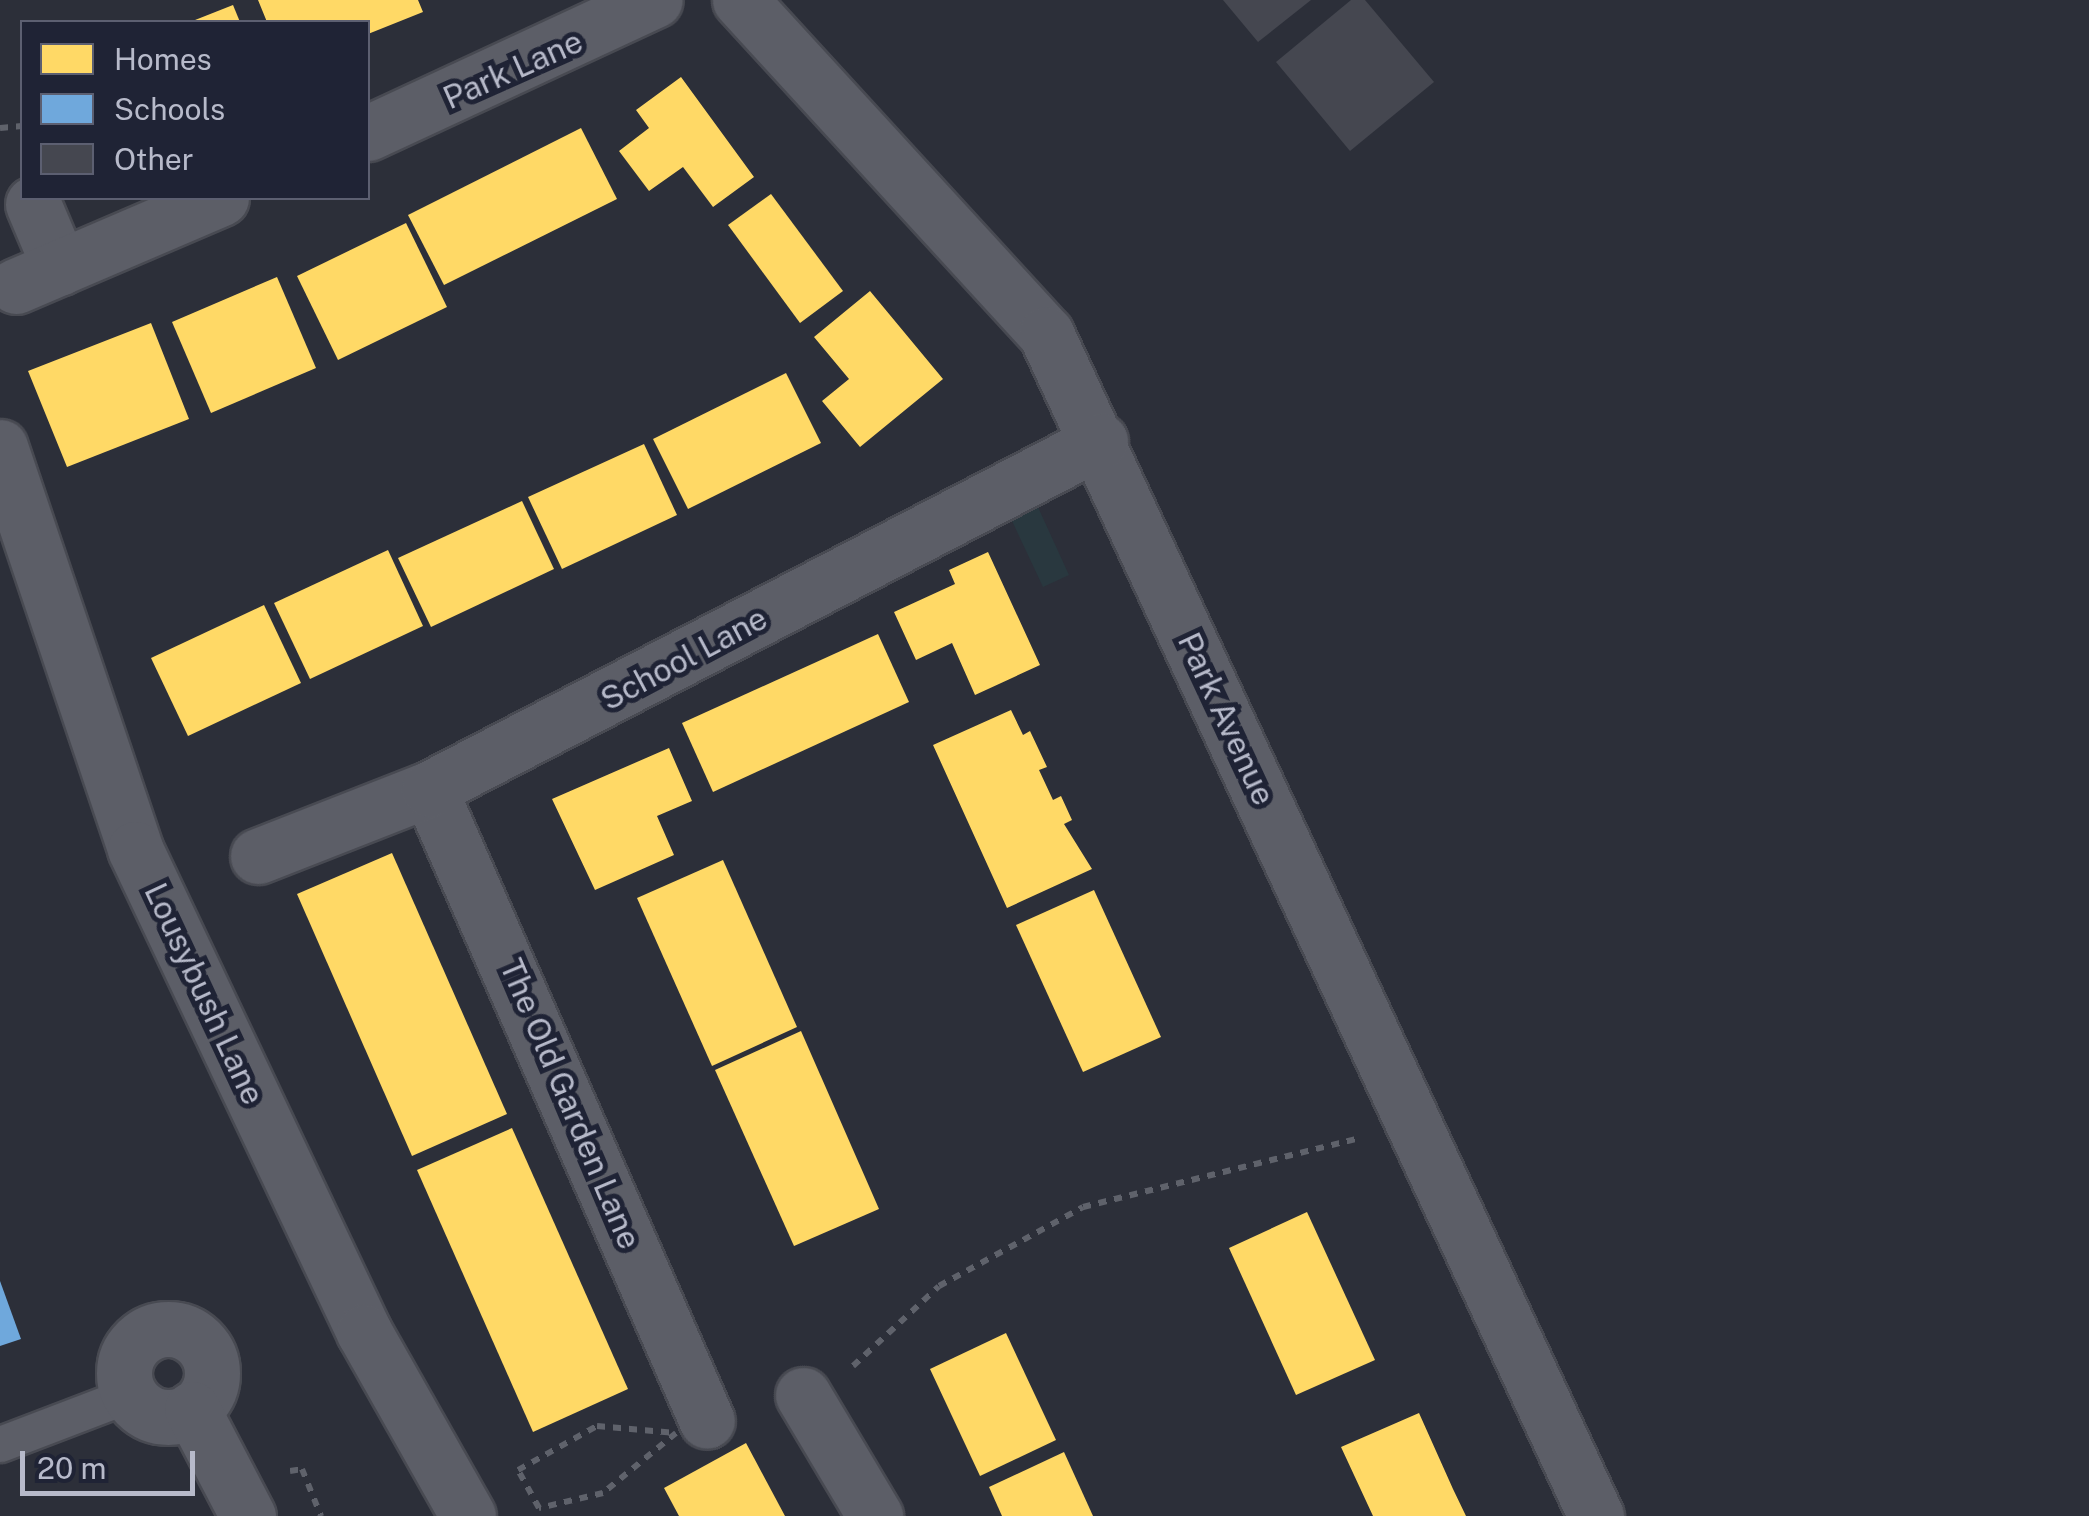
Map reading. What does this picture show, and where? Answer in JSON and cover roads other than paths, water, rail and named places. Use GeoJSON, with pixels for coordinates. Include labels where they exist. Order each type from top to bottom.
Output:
{"type":"FeatureCollection","features":[{"type":"Feature","properties":{"kind":"street","name":"Park Lane"},"geometry":{"type":"LineString","coordinates":[[370,133],[655,0]]}},
{"type":"Feature","properties":{"kind":"street","name":"Park Avenue"},"geometry":{"type":"LineString","coordinates":[[740,0],[1046,334],[1100,441],[1596,1516]]}},
{"type":"Feature","properties":{"kind":"street"},"geometry":{"type":"LineString","coordinates":[[32,204],[38,277],[216,200]]}},
{"type":"Feature","properties":{"kind":"street","name":"School Lane"},"geometry":{"type":"LineString","coordinates":[[258,856],[428,789],[1100,441]]}},
{"type":"Feature","properties":{"kind":"street","name":"Lousybush Lane"},"geometry":{"type":"LineString","coordinates":[[0,447],[135,850],[364,1332],[468,1516]]}},
{"type":"Feature","properties":{"kind":"street","name":"The Old Garden Lane"},"geometry":{"type":"LineString","coordinates":[[428,789],[692,1427]]}},
{"type":"Feature","properties":{"kind":"street"},"geometry":{"type":"LineString","coordinates":[[159,1328],[188,1332],[208,1351],[213,1379],[192,1409],[148,1414],[128,1395],[122,1367],[134,1342],[159,1328]]}},
{"type":"Feature","properties":{"kind":"street"},"geometry":{"type":"LineString","coordinates":[[803,1395],[875,1516]]}},
{"type":"Feature","properties":{"kind":"street"},"geometry":{"type":"LineString","coordinates":[[192,1409],[248,1516]]}},
{"type":"Feature","properties":{"kind":"lane"},"geometry":{"type":"LineString","coordinates":[[0,1444],[128,1395]]}}]}
